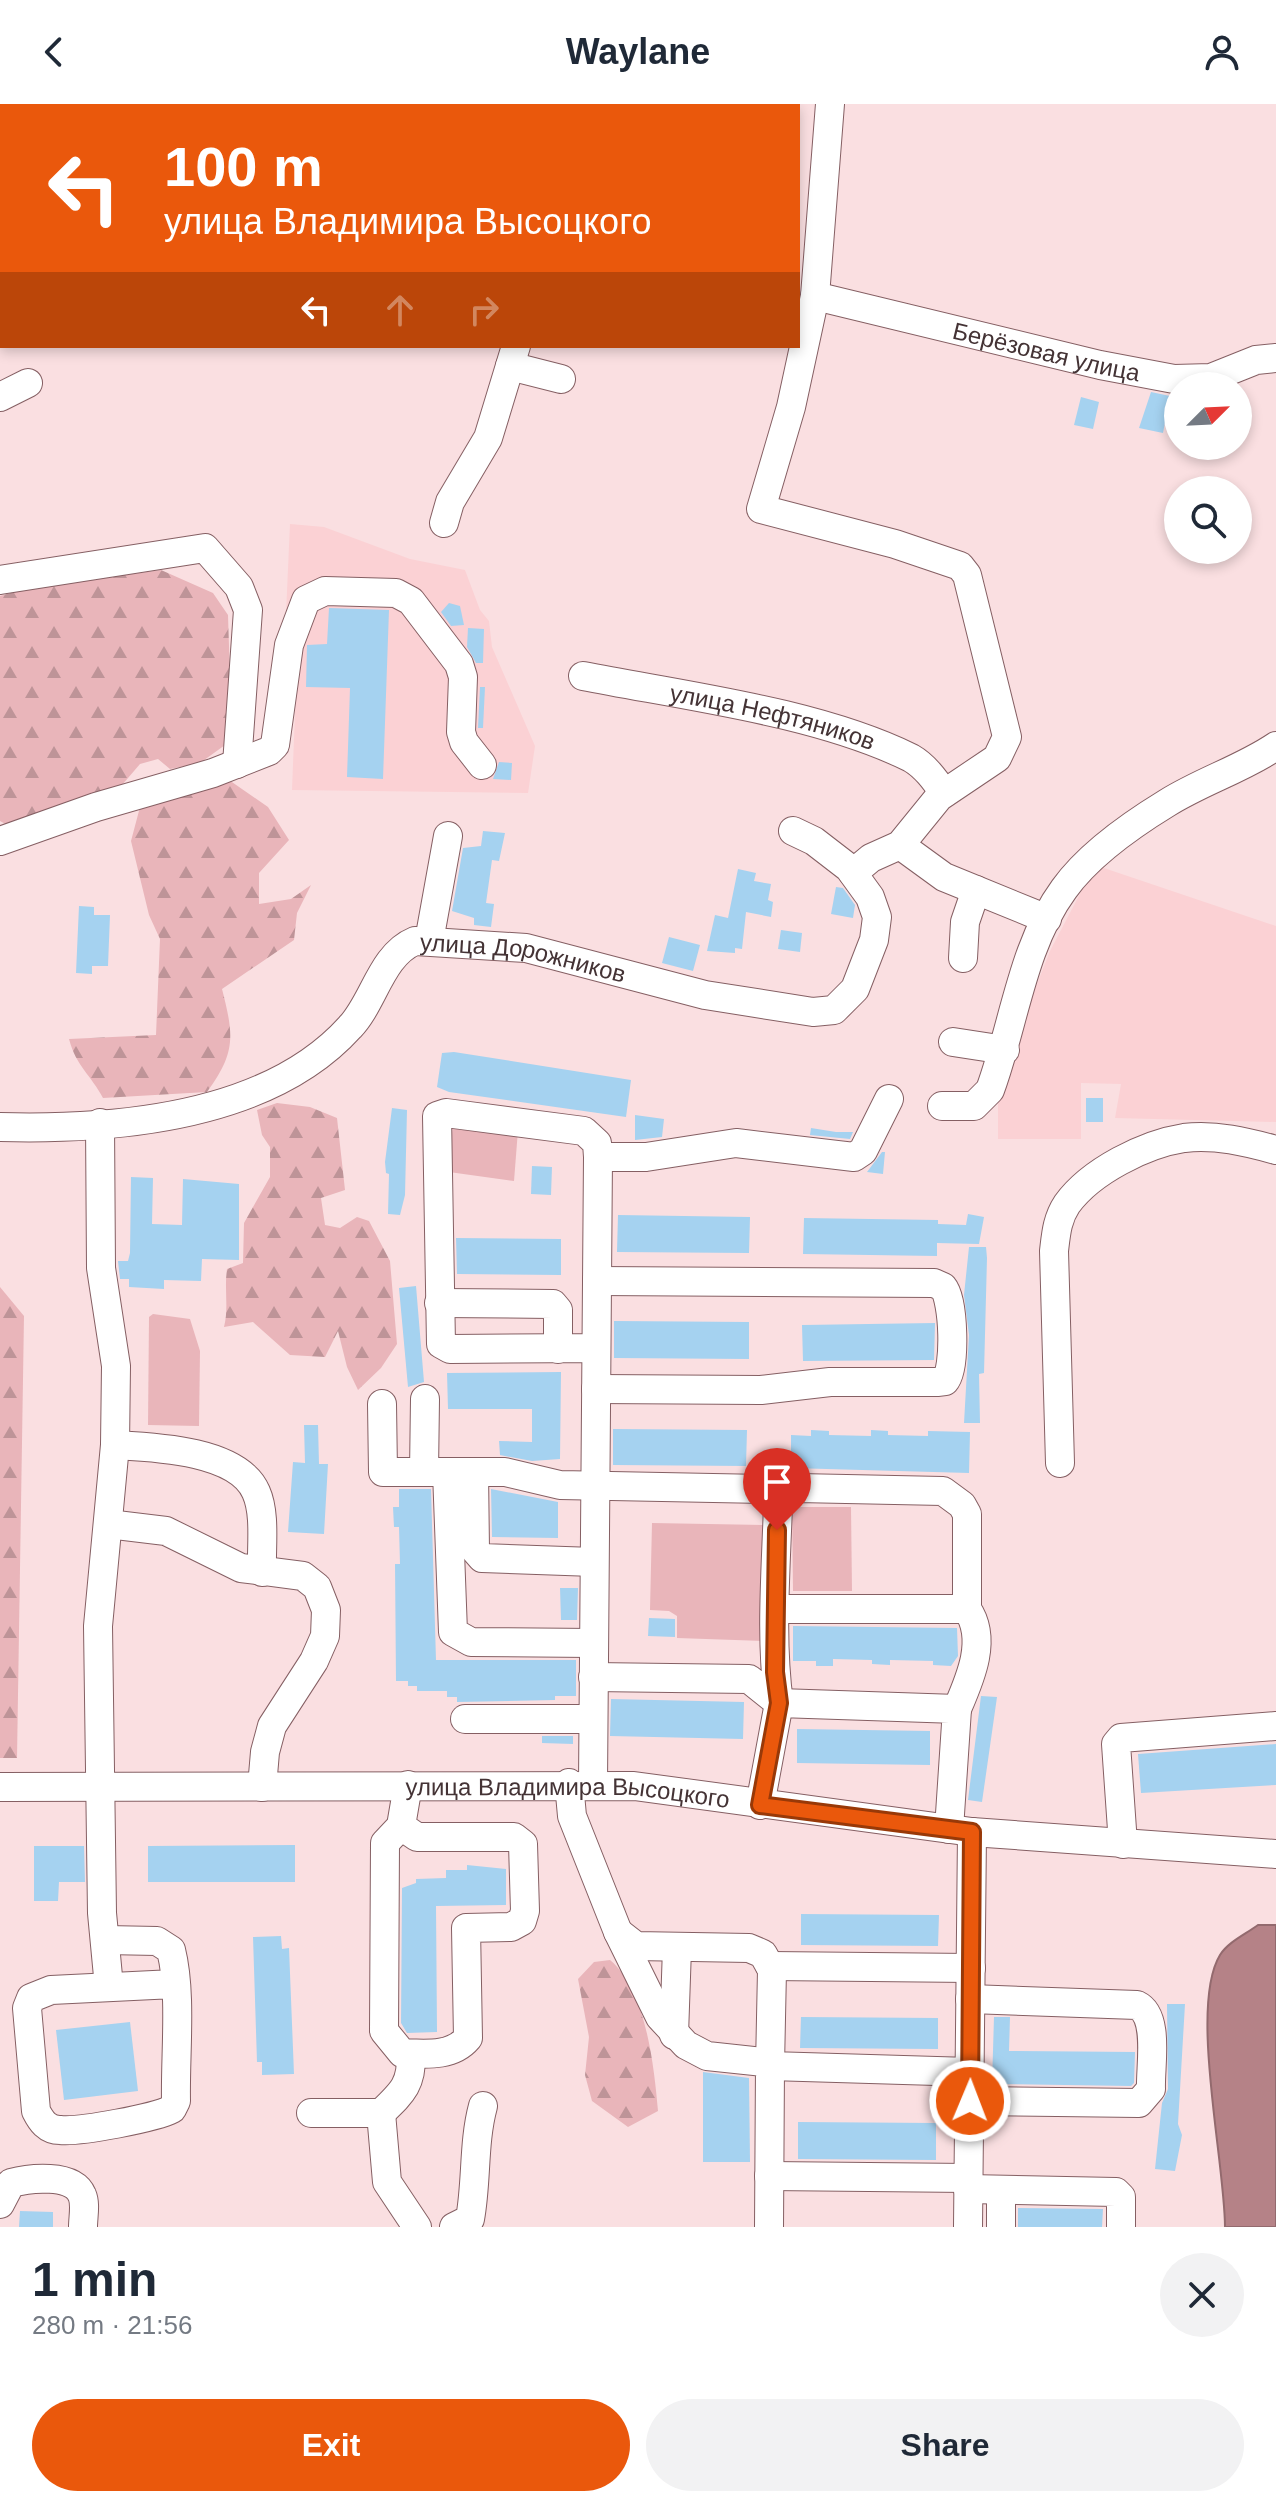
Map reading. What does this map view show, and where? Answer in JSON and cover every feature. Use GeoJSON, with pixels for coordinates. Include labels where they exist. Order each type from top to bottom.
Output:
{"type":"FeatureCollection","features":[{"type":"Feature","properties":{"kind":"street"},"geometry":{"type":"LineString","coordinates":[[830,104],[815,296],[791,407],[761,509],[953,562],[967,575],[1007,737],[997,758],[944,793],[926,810],[900,845],[871,858],[853,873]]}},
{"type":"Feature","properties":{"kind":"street","name":"Берёзовая улица"},"geometry":{"type":"LineString","coordinates":[[815,296],[1100,365],[1174,379],[1211,378],[1247,362],[1276,358]]}},
{"type":"Feature","properties":{"kind":"street"},"geometry":{"type":"LineString","coordinates":[[444,523],[450,502],[488,438],[513,356],[561,379]]}},
{"type":"Feature","properties":{"kind":"street"},"geometry":{"type":"LineString","coordinates":[[0,397],[28,383]]}},
{"type":"Feature","properties":{"kind":"street"},"geometry":{"type":"LineString","coordinates":[[0,580],[205,548],[239,587],[248,610],[237,764]]}},
{"type":"Feature","properties":{"kind":"street"},"geometry":{"type":"LineString","coordinates":[[0,841],[261,757],[275,745],[291,636],[306,600],[325,591],[396,593],[411,601],[463,671],[461,732],[464,742],[482,765]]}},
{"type":"Feature","properties":{"kind":"street","name":"улица Нефтяников"},"geometry":{"type":"LineString","coordinates":[[583,676],[808,721],[912,759],[931,775],[944,793]]}},
{"type":"Feature","properties":{"kind":"street"},"geometry":{"type":"LineString","coordinates":[[942,1106],[969,1108],[983,1100],[1005,1050],[1032,953],[1047,919],[1069,882],[1134,826],[1180,796],[1276,746]]}},
{"type":"Feature","properties":{"kind":"street","name":"улица Дорожников"},"geometry":{"type":"LineString","coordinates":[[0,1127],[146,1120],[197,1110],[286,1075],[327,1049],[350,1027],[400,949],[415,941],[526,948],[705,995],[824,1012],[844,1003],[855,989],[877,927],[870,897],[853,873],[825,848],[793,831]]}},
{"type":"Feature","properties":{"kind":"street"},"geometry":{"type":"LineString","coordinates":[[429,941],[448,836]]}},
{"type":"Feature","properties":{"kind":"street"},"geometry":{"type":"LineString","coordinates":[[900,845],[925,866],[1047,919]]}},
{"type":"Feature","properties":{"kind":"street"},"geometry":{"type":"LineString","coordinates":[[963,958],[965,922],[976,890]]}},
{"type":"Feature","properties":{"kind":"street"},"geometry":{"type":"LineString","coordinates":[[953,1042],[1005,1050]]}},
{"type":"Feature","properties":{"kind":"street"},"geometry":{"type":"LineString","coordinates":[[597,1150],[646,1157],[736,1143],[854,1157],[863,1151],[889,1099]]}},
{"type":"Feature","properties":{"kind":"street"},"geometry":{"type":"LineString","coordinates":[[596,1348],[445,1347],[439,1340],[437,1116],[446,1113],[584,1131],[597,1150],[597,1281],[592,1719],[572,1816],[648,1998],[674,2035],[707,2056],[764,2062],[770,2066],[970,2072]]}},
{"type":"Feature","properties":{"kind":"street"},"geometry":{"type":"LineString","coordinates":[[100,1123],[101,1268],[116,1366],[115,1445],[98,1626],[99,1788],[109,1987]]}},
{"type":"Feature","properties":{"kind":"street"},"geometry":{"type":"LineString","coordinates":[[1060,1463],[1054,1251],[1056,1225],[1068,1203],[1097,1177],[1138,1152],[1184,1138],[1237,1139],[1276,1150]]}},
{"type":"Feature","properties":{"kind":"street"},"geometry":{"type":"LineString","coordinates":[[596,1389],[761,1390],[830,1382],[937,1382],[945,1381],[951,1371],[950,1302],[943,1287],[934,1283],[597,1281]]}},
{"type":"Feature","properties":{"kind":"street"},"geometry":{"type":"LineString","coordinates":[[439,1303],[553,1304],[558,1310],[558,1349]]}},
{"type":"Feature","properties":{"kind":"street"},"geometry":{"type":"LineString","coordinates":[[425,1399],[475,1550],[482,1558],[594,1562]]}},
{"type":"Feature","properties":{"kind":"street"},"geometry":{"type":"LineString","coordinates":[[382,1404],[383,1472],[512,1473],[543,1483],[765,1489]]}},
{"type":"Feature","properties":{"kind":"street"},"geometry":{"type":"LineString","coordinates":[[115,1445],[177,1449],[244,1475],[259,1498],[262,1572]]}},
{"type":"Feature","properties":{"kind":"street"},"geometry":{"type":"LineString","coordinates":[[448,1472],[453,1632],[471,1642],[593,1643]]}},
{"type":"Feature","properties":{"kind":"street"},"geometry":{"type":"LineString","coordinates":[[760,1805],[779,1703],[775,1672],[778,1504],[798,1488],[943,1491],[953,1497],[967,1514],[967,1609],[975,1621],[975,1668],[957,1709],[960,1831],[971,1968],[968,2227]]}},
{"type":"Feature","properties":{"kind":"street"},"geometry":{"type":"LineString","coordinates":[[108,1524],[166,1531],[225,1561],[262,1572],[296,1574],[311,1581],[323,1597],[327,1621],[314,1661],[272,1726],[265,1752],[262,1787]]}},
{"type":"Feature","properties":{"kind":"street"},"geometry":{"type":"LineString","coordinates":[[776,1609],[967,1609]]}},
{"type":"Feature","properties":{"kind":"street"},"geometry":{"type":"LineString","coordinates":[[593,1677],[749,1679],[779,1703],[957,1709]]}},
{"type":"Feature","properties":{"kind":"street"},"geometry":{"type":"LineString","coordinates":[[465,1719],[592,1719]]}},
{"type":"Feature","properties":{"kind":"street"},"geometry":{"type":"LineString","coordinates":[[1123,1844],[1116,1744],[1121,1738],[1276,1726]]}},
{"type":"Feature","properties":{"kind":"street","name":"улица Владимира Высоцкого"},"geometry":{"type":"LineString","coordinates":[[0,1787],[581,1784],[663,1789],[960,1831],[1276,1854]]}},
{"type":"Feature","properties":{"kind":"street"},"geometry":{"type":"LineString","coordinates":[[401,1826],[417,1837],[514,1837],[523,1844],[525,1911],[522,1921],[511,1927],[466,1928],[468,2038],[459,2048],[447,2053],[402,2053],[384,2031],[385,1843],[401,1826],[408,1785]]}},
{"type":"Feature","properties":{"kind":"street"},"geometry":{"type":"LineString","coordinates":[[618,1932],[636,1946],[749,1948],[763,1954],[770,1966],[769,2227]]}},
{"type":"Feature","properties":{"kind":"street"},"geometry":{"type":"LineString","coordinates":[[106,1940],[165,1943],[174,1962],[176,2101],[172,2109],[152,2117],[60,2130],[51,2128],[42,2122],[36,2111],[27,2008],[31,1998],[51,1990],[174,1984]]}},
{"type":"Feature","properties":{"kind":"street"},"geometry":{"type":"LineString","coordinates":[[674,2035],[677,1948]]}},
{"type":"Feature","properties":{"kind":"street"},"geometry":{"type":"LineString","coordinates":[[770,1966],[971,1968]]}},
{"type":"Feature","properties":{"kind":"street"},"geometry":{"type":"LineString","coordinates":[[970,1999],[1137,2005],[1144,2008],[1150,2019],[1151,2089],[1139,2103],[970,2101]]}},
{"type":"Feature","properties":{"kind":"street"},"geometry":{"type":"LineString","coordinates":[[311,2113],[381,2113],[404,2089],[411,2075],[411,2054]]}},
{"type":"Feature","properties":{"kind":"street"},"geometry":{"type":"LineString","coordinates":[[454,2227],[470,2219],[475,2189],[476,2133],[483,2106]]}},
{"type":"Feature","properties":{"kind":"street"},"geometry":{"type":"LineString","coordinates":[[381,2113],[387,2182],[417,2227]]}},
{"type":"Feature","properties":{"kind":"street"},"geometry":{"type":"LineString","coordinates":[[769,2176],[968,2184],[1001,2190],[1116,2192],[1121,2197],[1121,2227]]}},
{"type":"Feature","properties":{"kind":"street"},"geometry":{"type":"LineString","coordinates":[[0,2204],[11,2183],[25,2179],[68,2181],[77,2185],[84,2197],[83,2227]]}},
{"type":"Feature","properties":{"kind":"street"},"geometry":{"type":"LineString","coordinates":[[1001,2190],[1001,2227]]}},
{"type":"Feature","properties":{"kind":"shaded area"},"geometry":{"type":"Polygon","coordinates":[[[290,524],[324,527],[410,559],[465,570],[480,610],[489,621],[492,647],[535,746],[528,793],[292,790],[298,637],[285,636],[290,524]]]}},
{"type":"Feature","properties":{"kind":"shaded area"},"geometry":{"type":"Polygon","coordinates":[[[1095,865],[1276,926],[1276,1122],[1115,1118],[1121,1084],[1081,1083],[1081,1139],[998,1139],[998,1083],[1050,951],[1095,865]]]}},
{"type":"Feature","properties":{"kind":"shaded area"},"geometry":{"type":"Polygon","coordinates":[[[1258,1925],[1276,1925],[1276,2227],[1225,2227],[1208,2046],[1211,1979],[1223,1950],[1258,1925]]]}},
{"type":"Feature","properties":{"kind":"green space"},"geometry":{"type":"Polygon","coordinates":[[[161,570],[213,593],[228,615],[232,740],[200,763],[170,769],[158,759],[140,764],[116,792],[9,826],[0,821],[0,596],[28,588],[161,570]]]}},
{"type":"Feature","properties":{"kind":"green space"},"geometry":{"type":"Polygon","coordinates":[[[229,780],[268,807],[289,840],[259,873],[259,904],[291,899],[311,885],[297,913],[294,940],[222,989],[229,1019],[230,1043],[223,1066],[207,1092],[103,1098],[76,1056],[69,1039],[156,1035],[160,939],[149,915],[131,841],[140,807],[229,780]]]}},
{"type":"Feature","properties":{"kind":"green space"},"geometry":{"type":"Polygon","coordinates":[[[277,1103],[310,1107],[337,1118],[345,1190],[321,1198],[325,1225],[340,1228],[357,1217],[369,1221],[390,1261],[397,1344],[381,1368],[358,1390],[347,1367],[338,1331],[325,1357],[290,1355],[253,1322],[224,1327],[227,1269],[243,1263],[244,1223],[270,1177],[270,1147],[262,1135],[257,1110],[277,1103]]]}},
{"type":"Feature","properties":{"kind":"green space"},"geometry":{"type":"Polygon","coordinates":[[[453,1121],[518,1130],[514,1181],[449,1172],[453,1121]]]}},
{"type":"Feature","properties":{"kind":"green space"},"geometry":{"type":"Polygon","coordinates":[[[0,1287],[24,1316],[17,1758],[0,1758],[0,1287]]]}},
{"type":"Feature","properties":{"kind":"green space"},"geometry":{"type":"Polygon","coordinates":[[[153,1314],[190,1319],[200,1351],[199,1426],[148,1425],[149,1317],[153,1314]]]}},
{"type":"Feature","properties":{"kind":"green space"},"geometry":{"type":"Polygon","coordinates":[[[792,1507],[851,1507],[852,1591],[793,1591],[792,1507]]]}},
{"type":"Feature","properties":{"kind":"green space"},"geometry":{"type":"Polygon","coordinates":[[[652,1523],[769,1525],[765,1641],[677,1638],[677,1616],[669,1611],[650,1610],[652,1523]]]}},
{"type":"Feature","properties":{"kind":"green space"},"geometry":{"type":"Polygon","coordinates":[[[610,1960],[622,1973],[640,2009],[651,2051],[658,2111],[628,2127],[592,2101],[585,2075],[589,2037],[578,1979],[594,1962],[610,1960]]]}},
{"type":"Feature","properties":{"kind":"building"},"geometry":{"type":"Polygon","coordinates":[[[1151,392],[1164,395],[1163,433],[1139,428],[1151,392]]]}},
{"type":"Feature","properties":{"kind":"building"},"geometry":{"type":"Polygon","coordinates":[[[1081,397],[1099,402],[1093,429],[1074,425],[1081,397]]]}},
{"type":"Feature","properties":{"kind":"building"},"geometry":{"type":"Polygon","coordinates":[[[449,603],[460,606],[464,625],[451,626],[441,612],[449,603]]]}},
{"type":"Feature","properties":{"kind":"building"},"geometry":{"type":"Polygon","coordinates":[[[329,608],[389,610],[383,779],[347,777],[350,688],[306,687],[307,645],[327,644],[329,608]]]}},
{"type":"Feature","properties":{"kind":"building"},"geometry":{"type":"Polygon","coordinates":[[[468,628],[484,629],[483,663],[476,663],[467,647],[468,628]]]}},
{"type":"Feature","properties":{"kind":"building"},"geometry":{"type":"Polygon","coordinates":[[[480,687],[485,687],[483,728],[478,728],[480,687]]]}},
{"type":"Feature","properties":{"kind":"building"},"geometry":{"type":"Polygon","coordinates":[[[499,762],[512,763],[511,780],[493,779],[499,762]]]}},
{"type":"Feature","properties":{"kind":"building"},"geometry":{"type":"Polygon","coordinates":[[[483,831],[505,833],[499,861],[492,860],[486,903],[494,904],[491,927],[474,925],[474,918],[452,911],[463,848],[481,846],[483,831]]]}},
{"type":"Feature","properties":{"kind":"building"},"geometry":{"type":"Polygon","coordinates":[[[738,869],[756,873],[754,881],[771,884],[768,900],[773,902],[771,917],[746,912],[742,949],[735,948],[735,953],[707,951],[715,915],[728,918],[738,869]]]}},
{"type":"Feature","properties":{"kind":"building"},"geometry":{"type":"Polygon","coordinates":[[[836,887],[843,888],[855,905],[853,918],[831,914],[836,887]]]}},
{"type":"Feature","properties":{"kind":"building"},"geometry":{"type":"Polygon","coordinates":[[[79,906],[94,907],[94,915],[110,915],[108,966],[92,966],[92,974],[76,973],[79,906]]]}},
{"type":"Feature","properties":{"kind":"building"},"geometry":{"type":"Polygon","coordinates":[[[781,930],[802,933],[800,952],[778,949],[781,930]]]}},
{"type":"Feature","properties":{"kind":"building"},"geometry":{"type":"Polygon","coordinates":[[[669,937],[700,945],[693,971],[662,963],[669,937]]]}},
{"type":"Feature","properties":{"kind":"building"},"geometry":{"type":"Polygon","coordinates":[[[454,1052],[631,1080],[626,1117],[449,1092],[437,1087],[442,1053],[454,1052]]]}},
{"type":"Feature","properties":{"kind":"building"},"geometry":{"type":"Polygon","coordinates":[[[1086,1098],[1103,1098],[1103,1122],[1086,1122],[1086,1098]]]}},
{"type":"Feature","properties":{"kind":"building"},"geometry":{"type":"Polygon","coordinates":[[[392,1108],[407,1110],[405,1195],[400,1215],[388,1214],[389,1174],[386,1173],[385,1162],[392,1108]]]}},
{"type":"Feature","properties":{"kind":"building"},"geometry":{"type":"Polygon","coordinates":[[[635,1115],[664,1119],[662,1137],[635,1140],[635,1115]]]}},
{"type":"Feature","properties":{"kind":"building"},"geometry":{"type":"Polygon","coordinates":[[[811,1128],[853,1132],[850,1139],[810,1135],[811,1128]]]}},
{"type":"Feature","properties":{"kind":"building"},"geometry":{"type":"Polygon","coordinates":[[[885,1152],[883,1174],[867,1172],[885,1152]]]}},
{"type":"Feature","properties":{"kind":"building"},"geometry":{"type":"Polygon","coordinates":[[[532,1166],[552,1167],[551,1195],[531,1194],[532,1166]]]}},
{"type":"Feature","properties":{"kind":"building"},"geometry":{"type":"Polygon","coordinates":[[[131,1177],[153,1178],[152,1224],[182,1225],[183,1179],[239,1184],[239,1260],[202,1259],[201,1281],[164,1280],[164,1289],[129,1287],[129,1279],[120,1279],[118,1261],[128,1261],[130,1253],[131,1177]]]}},
{"type":"Feature","properties":{"kind":"building"},"geometry":{"type":"Polygon","coordinates":[[[968,1214],[984,1217],[979,1244],[937,1243],[937,1256],[803,1254],[804,1218],[938,1220],[938,1224],[966,1225],[968,1214]]]}},
{"type":"Feature","properties":{"kind":"building"},"geometry":{"type":"Polygon","coordinates":[[[618,1215],[750,1217],[749,1253],[617,1252],[618,1215]]]}},
{"type":"Feature","properties":{"kind":"building"},"geometry":{"type":"Polygon","coordinates":[[[456,1238],[561,1239],[561,1275],[457,1274],[456,1238]]]}},
{"type":"Feature","properties":{"kind":"building"},"geometry":{"type":"Polygon","coordinates":[[[969,1247],[986,1247],[987,1258],[984,1373],[979,1374],[980,1423],[964,1423],[969,1335],[964,1295],[969,1247]]]}},
{"type":"Feature","properties":{"kind":"building"},"geometry":{"type":"Polygon","coordinates":[[[416,1286],[424,1382],[408,1387],[399,1288],[416,1286]]]}},
{"type":"Feature","properties":{"kind":"building"},"geometry":{"type":"Polygon","coordinates":[[[614,1321],[749,1322],[749,1359],[614,1358],[614,1321]]]}},
{"type":"Feature","properties":{"kind":"building"},"geometry":{"type":"Polygon","coordinates":[[[935,1323],[934,1360],[803,1361],[802,1325],[935,1323]]]}},
{"type":"Feature","properties":{"kind":"building"},"geometry":{"type":"Polygon","coordinates":[[[561,1372],[560,1459],[532,1461],[500,1455],[499,1441],[532,1442],[532,1409],[448,1409],[447,1373],[561,1372]]]}},
{"type":"Feature","properties":{"kind":"building"},"geometry":{"type":"Polygon","coordinates":[[[304,1425],[318,1425],[319,1464],[328,1464],[324,1534],[288,1532],[293,1462],[305,1463],[304,1425]]]}},
{"type":"Feature","properties":{"kind":"building"},"geometry":{"type":"Polygon","coordinates":[[[613,1429],[747,1430],[746,1466],[613,1465],[613,1429]]]}},
{"type":"Feature","properties":{"kind":"building"},"geometry":{"type":"Polygon","coordinates":[[[811,1430],[829,1431],[829,1435],[871,1436],[871,1430],[888,1431],[888,1435],[928,1436],[928,1431],[970,1432],[969,1473],[791,1468],[791,1435],[811,1436],[811,1430]]]}},
{"type":"Feature","properties":{"kind":"building"},"geometry":{"type":"Polygon","coordinates":[[[399,1489],[431,1489],[436,1660],[576,1660],[576,1696],[555,1696],[555,1700],[457,1702],[457,1697],[447,1697],[447,1691],[417,1691],[417,1686],[408,1686],[408,1681],[396,1681],[395,1564],[400,1564],[399,1527],[394,1527],[393,1507],[399,1507],[399,1489]]]}},
{"type":"Feature","properties":{"kind":"building"},"geometry":{"type":"Polygon","coordinates":[[[491,1489],[558,1502],[558,1538],[492,1537],[491,1489]]]}},
{"type":"Feature","properties":{"kind":"building"},"geometry":{"type":"Polygon","coordinates":[[[560,1588],[578,1588],[577,1620],[561,1620],[560,1588]]]}},
{"type":"Feature","properties":{"kind":"building"},"geometry":{"type":"Polygon","coordinates":[[[649,1618],[675,1619],[675,1637],[648,1636],[649,1618]]]}},
{"type":"Feature","properties":{"kind":"building"},"geometry":{"type":"Polygon","coordinates":[[[793,1626],[957,1628],[958,1656],[951,1666],[933,1665],[933,1661],[890,1660],[890,1665],[872,1664],[872,1660],[833,1659],[833,1666],[816,1666],[816,1661],[793,1661],[793,1626]]]}},
{"type":"Feature","properties":{"kind":"building"},"geometry":{"type":"Polygon","coordinates":[[[981,1696],[997,1697],[982,1802],[968,1800],[981,1696]]]}},
{"type":"Feature","properties":{"kind":"building"},"geometry":{"type":"Polygon","coordinates":[[[611,1699],[744,1702],[743,1739],[610,1736],[611,1699]]]}},
{"type":"Feature","properties":{"kind":"building"},"geometry":{"type":"Polygon","coordinates":[[[797,1729],[930,1731],[930,1765],[797,1763],[797,1729]]]}},
{"type":"Feature","properties":{"kind":"building"},"geometry":{"type":"Polygon","coordinates":[[[542,1736],[573,1736],[573,1744],[542,1743],[542,1736]]]}},
{"type":"Feature","properties":{"kind":"building"},"geometry":{"type":"Polygon","coordinates":[[[1276,1744],[1276,1785],[1141,1793],[1138,1754],[1276,1744]]]}},
{"type":"Feature","properties":{"kind":"building"},"geometry":{"type":"Polygon","coordinates":[[[295,1845],[295,1882],[148,1882],[148,1846],[295,1845]]]}},
{"type":"Feature","properties":{"kind":"building"},"geometry":{"type":"Polygon","coordinates":[[[34,1846],[84,1846],[85,1882],[59,1882],[58,1901],[34,1901],[34,1846]]]}},
{"type":"Feature","properties":{"kind":"building"},"geometry":{"type":"Polygon","coordinates":[[[467,1865],[506,1869],[506,1905],[436,1906],[437,2032],[407,2033],[401,2023],[402,1888],[416,1883],[416,1879],[446,1878],[446,1870],[467,1870],[467,1865]]]}},
{"type":"Feature","properties":{"kind":"building"},"geometry":{"type":"Polygon","coordinates":[[[801,1914],[939,1915],[938,1946],[801,1945],[801,1914]]]}},
{"type":"Feature","properties":{"kind":"building"},"geometry":{"type":"Polygon","coordinates":[[[281,1936],[282,1949],[289,1948],[294,2074],[262,2075],[262,2062],[257,2062],[253,1937],[281,1936]]]}},
{"type":"Feature","properties":{"kind":"building"},"geometry":{"type":"Polygon","coordinates":[[[1167,2004],[1185,2004],[1178,2124],[1182,2135],[1175,2171],[1155,2169],[1162,2103],[1168,2089],[1167,2004]]]}},
{"type":"Feature","properties":{"kind":"building"},"geometry":{"type":"Polygon","coordinates":[[[801,2017],[938,2018],[938,2049],[800,2048],[801,2017]]]}},
{"type":"Feature","properties":{"kind":"building"},"geometry":{"type":"Polygon","coordinates":[[[994,2017],[1010,2017],[1009,2051],[1135,2052],[1134,2083],[1131,2086],[992,2084],[994,2017]]]}},
{"type":"Feature","properties":{"kind":"building"},"geometry":{"type":"Polygon","coordinates":[[[130,2022],[138,2091],[64,2100],[56,2030],[130,2022]]]}},
{"type":"Feature","properties":{"kind":"building"},"geometry":{"type":"Polygon","coordinates":[[[703,2072],[749,2078],[750,2162],[703,2162],[703,2072]]]}},
{"type":"Feature","properties":{"kind":"building"},"geometry":{"type":"Polygon","coordinates":[[[798,2122],[936,2123],[936,2160],[798,2159],[798,2122]]]}},
{"type":"Feature","properties":{"kind":"building"},"geometry":{"type":"Polygon","coordinates":[[[1018,2208],[1103,2209],[1102,2227],[1018,2227],[1018,2208]]]}},
{"type":"Feature","properties":{"kind":"building"},"geometry":{"type":"Polygon","coordinates":[[[20,2211],[53,2212],[53,2227],[19,2227],[20,2211]]]}},
{"type":"Feature","properties":{"kind":"route"},"geometry":{"type":"LineString","coordinates":[[777,1530],[775,1672],[779,1703],[760,1805],[972,1832],[970,2101]]}}]}
